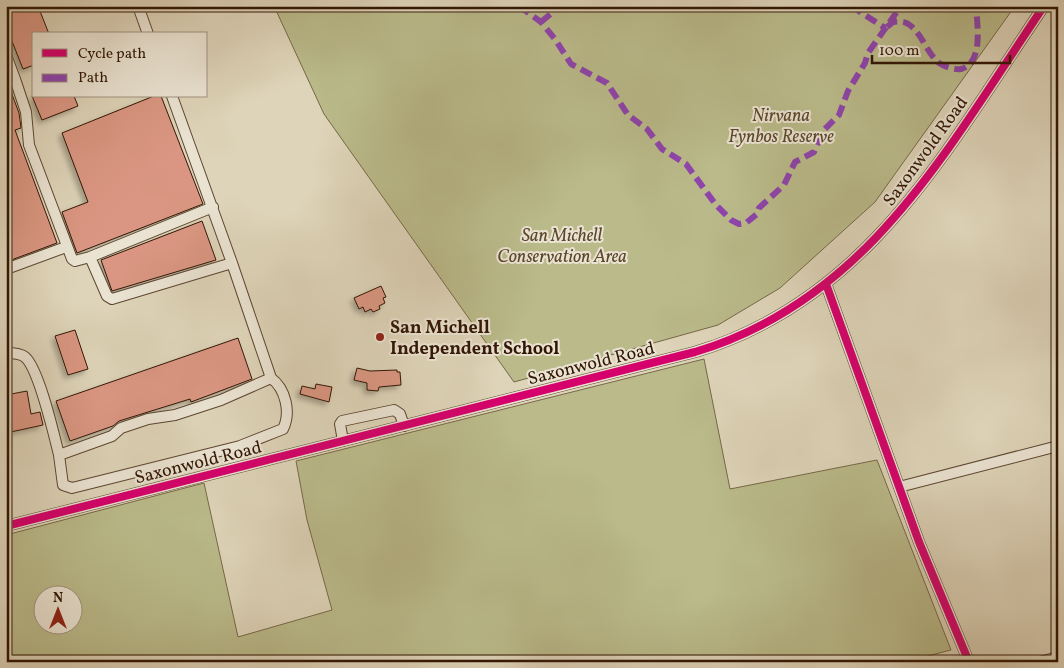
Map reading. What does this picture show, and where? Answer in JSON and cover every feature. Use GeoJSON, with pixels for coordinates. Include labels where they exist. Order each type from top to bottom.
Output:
{"type":"FeatureCollection","features":[{"type":"Feature","properties":{"kind":"street"},"geometry":{"type":"LineString","coordinates":[[138,6],[147,32]]}},
{"type":"Feature","properties":{"kind":"street","name":"Saxonwold Road"},"geometry":{"type":"LineString","coordinates":[[6,526],[724,344],[788,310],[826,284],[886,229],[916,195],[1044,6]]}},
{"type":"Feature","properties":{"kind":"street"},"geometry":{"type":"LineString","coordinates":[[6,55],[11,81],[26,112],[29,145],[66,247],[72,259],[76,262],[213,207]]}},
{"type":"Feature","properties":{"kind":"street"},"geometry":{"type":"LineString","coordinates":[[6,353],[17,353],[27,360],[44,397],[59,455],[63,485],[72,488],[240,446],[268,437],[282,430],[287,414],[282,392],[279,385],[271,378],[213,207],[173,98]]}},
{"type":"Feature","properties":{"kind":"street"},"geometry":{"type":"LineString","coordinates":[[6,269],[66,247]]}},
{"type":"Feature","properties":{"kind":"street"},"geometry":{"type":"LineString","coordinates":[[90,257],[107,296],[117,299],[232,263]]}},
{"type":"Feature","properties":{"kind":"street"},"geometry":{"type":"LineString","coordinates":[[826,284],[919,542],[969,662]]}},
{"type":"Feature","properties":{"kind":"street"},"geometry":{"type":"LineString","coordinates":[[59,455],[112,436],[121,428],[212,403],[271,378]]}},
{"type":"Feature","properties":{"kind":"street"},"geometry":{"type":"LineString","coordinates":[[343,441],[340,424],[342,421],[394,410],[400,414],[404,426]]}},
{"type":"Feature","properties":{"kind":"street"},"geometry":{"type":"LineString","coordinates":[[899,487],[1058,446]]}},
{"type":"Feature","properties":{"kind":"street"},"geometry":{"type":"LineString","coordinates":[[1040,662],[1058,657]]}},
{"type":"Feature","properties":{"kind":"green space"},"geometry":{"type":"Polygon","coordinates":[[[274,6],[1015,6],[875,202],[780,288],[718,325],[514,382],[324,114],[274,6]]]}},
{"type":"Feature","properties":{"kind":"green space"},"geometry":{"type":"Polygon","coordinates":[[[704,359],[730,489],[877,460],[951,650],[904,662],[6,662],[6,535],[204,483],[238,637],[332,610],[307,520],[296,461],[704,359]]]}},
{"type":"Feature","properties":{"kind":"building"},"geometry":{"type":"Polygon","coordinates":[[[6,6],[38,6],[48,32],[32,32],[32,66],[23,69],[6,26],[6,6]]]}},
{"type":"Feature","properties":{"kind":"building"},"geometry":{"type":"Polygon","coordinates":[[[10,89],[19,113],[21,128],[15,130],[57,243],[6,262],[6,90],[10,89]]]}},
{"type":"Feature","properties":{"kind":"building"},"geometry":{"type":"Polygon","coordinates":[[[33,98],[75,98],[78,106],[42,120],[33,98]]]}},
{"type":"Feature","properties":{"kind":"building"},"geometry":{"type":"Polygon","coordinates":[[[149,98],[162,98],[203,204],[77,253],[62,212],[88,202],[62,133],[149,98]]]}},
{"type":"Feature","properties":{"kind":"building"},"geometry":{"type":"Polygon","coordinates":[[[202,221],[216,260],[112,291],[101,260],[202,221]]]}},
{"type":"Feature","properties":{"kind":"building"},"geometry":{"type":"Polygon","coordinates":[[[381,286],[386,297],[383,298],[385,303],[379,306],[380,309],[373,312],[371,309],[365,312],[363,307],[359,309],[354,298],[381,286]]]}},
{"type":"Feature","properties":{"kind":"building"},"geometry":{"type":"Polygon","coordinates":[[[75,330],[88,369],[68,375],[55,336],[75,330]]]}},
{"type":"Feature","properties":{"kind":"building"},"geometry":{"type":"Polygon","coordinates":[[[238,338],[252,379],[191,402],[190,399],[119,421],[113,426],[70,441],[56,401],[238,338]]]}},
{"type":"Feature","properties":{"kind":"building"},"geometry":{"type":"Polygon","coordinates":[[[357,368],[370,371],[397,370],[397,372],[400,372],[401,385],[379,387],[378,391],[367,390],[367,383],[354,380],[357,368]]]}},
{"type":"Feature","properties":{"kind":"building"},"geometry":{"type":"Polygon","coordinates":[[[316,384],[332,387],[329,402],[300,394],[302,386],[315,389],[316,384]]]}},
{"type":"Feature","properties":{"kind":"building"},"geometry":{"type":"Polygon","coordinates":[[[27,391],[31,414],[40,412],[43,425],[6,433],[6,395],[27,391]]]}},
{"type":"Feature","properties":{"kind":"marked path"},"geometry":{"type":"LineString","coordinates":[[519,6],[541,22],[555,39],[571,64],[607,83],[628,115],[647,129],[662,149],[686,164],[716,205],[731,220],[739,224],[746,223],[757,214],[759,208],[784,185],[795,162],[814,152],[823,131],[839,115],[848,91],[865,63],[868,53],[901,6]]}},
{"type":"Feature","properties":{"kind":"marked path"},"geometry":{"type":"LineString","coordinates":[[541,22],[560,6]]}},
{"type":"Feature","properties":{"kind":"marked path"},"geometry":{"type":"LineString","coordinates":[[851,6],[885,28]]}},
{"type":"Feature","properties":{"kind":"marked path"},"geometry":{"type":"LineString","coordinates":[[887,27],[893,22],[909,24],[939,63],[950,68],[961,69],[968,65],[976,51],[978,42],[976,6]]}},
{"type":"Feature","properties":{"kind":"cycle path"},"geometry":{"type":"LineString","coordinates":[[6,526],[695,352],[756,328],[809,296],[857,257],[899,212],[937,164],[1044,6]]}},
{"type":"Feature","properties":{"kind":"cycle path"},"geometry":{"type":"LineString","coordinates":[[826,284],[919,542],[969,662]]}},
{"type":"Feature","properties":{"kind":"place","name":"San Michell Independent School"},"geometry":{"type":"Point","coordinates":[380,337]}},
{"type":"Feature","properties":{"kind":"park label","name":"Nirvana Fynbos Reserve"},"geometry":{"type":"Point","coordinates":[781,125]}},
{"type":"Feature","properties":{"kind":"park label","name":"San Michell Conservation Area"},"geometry":{"type":"Point","coordinates":[562,245]}}]}
